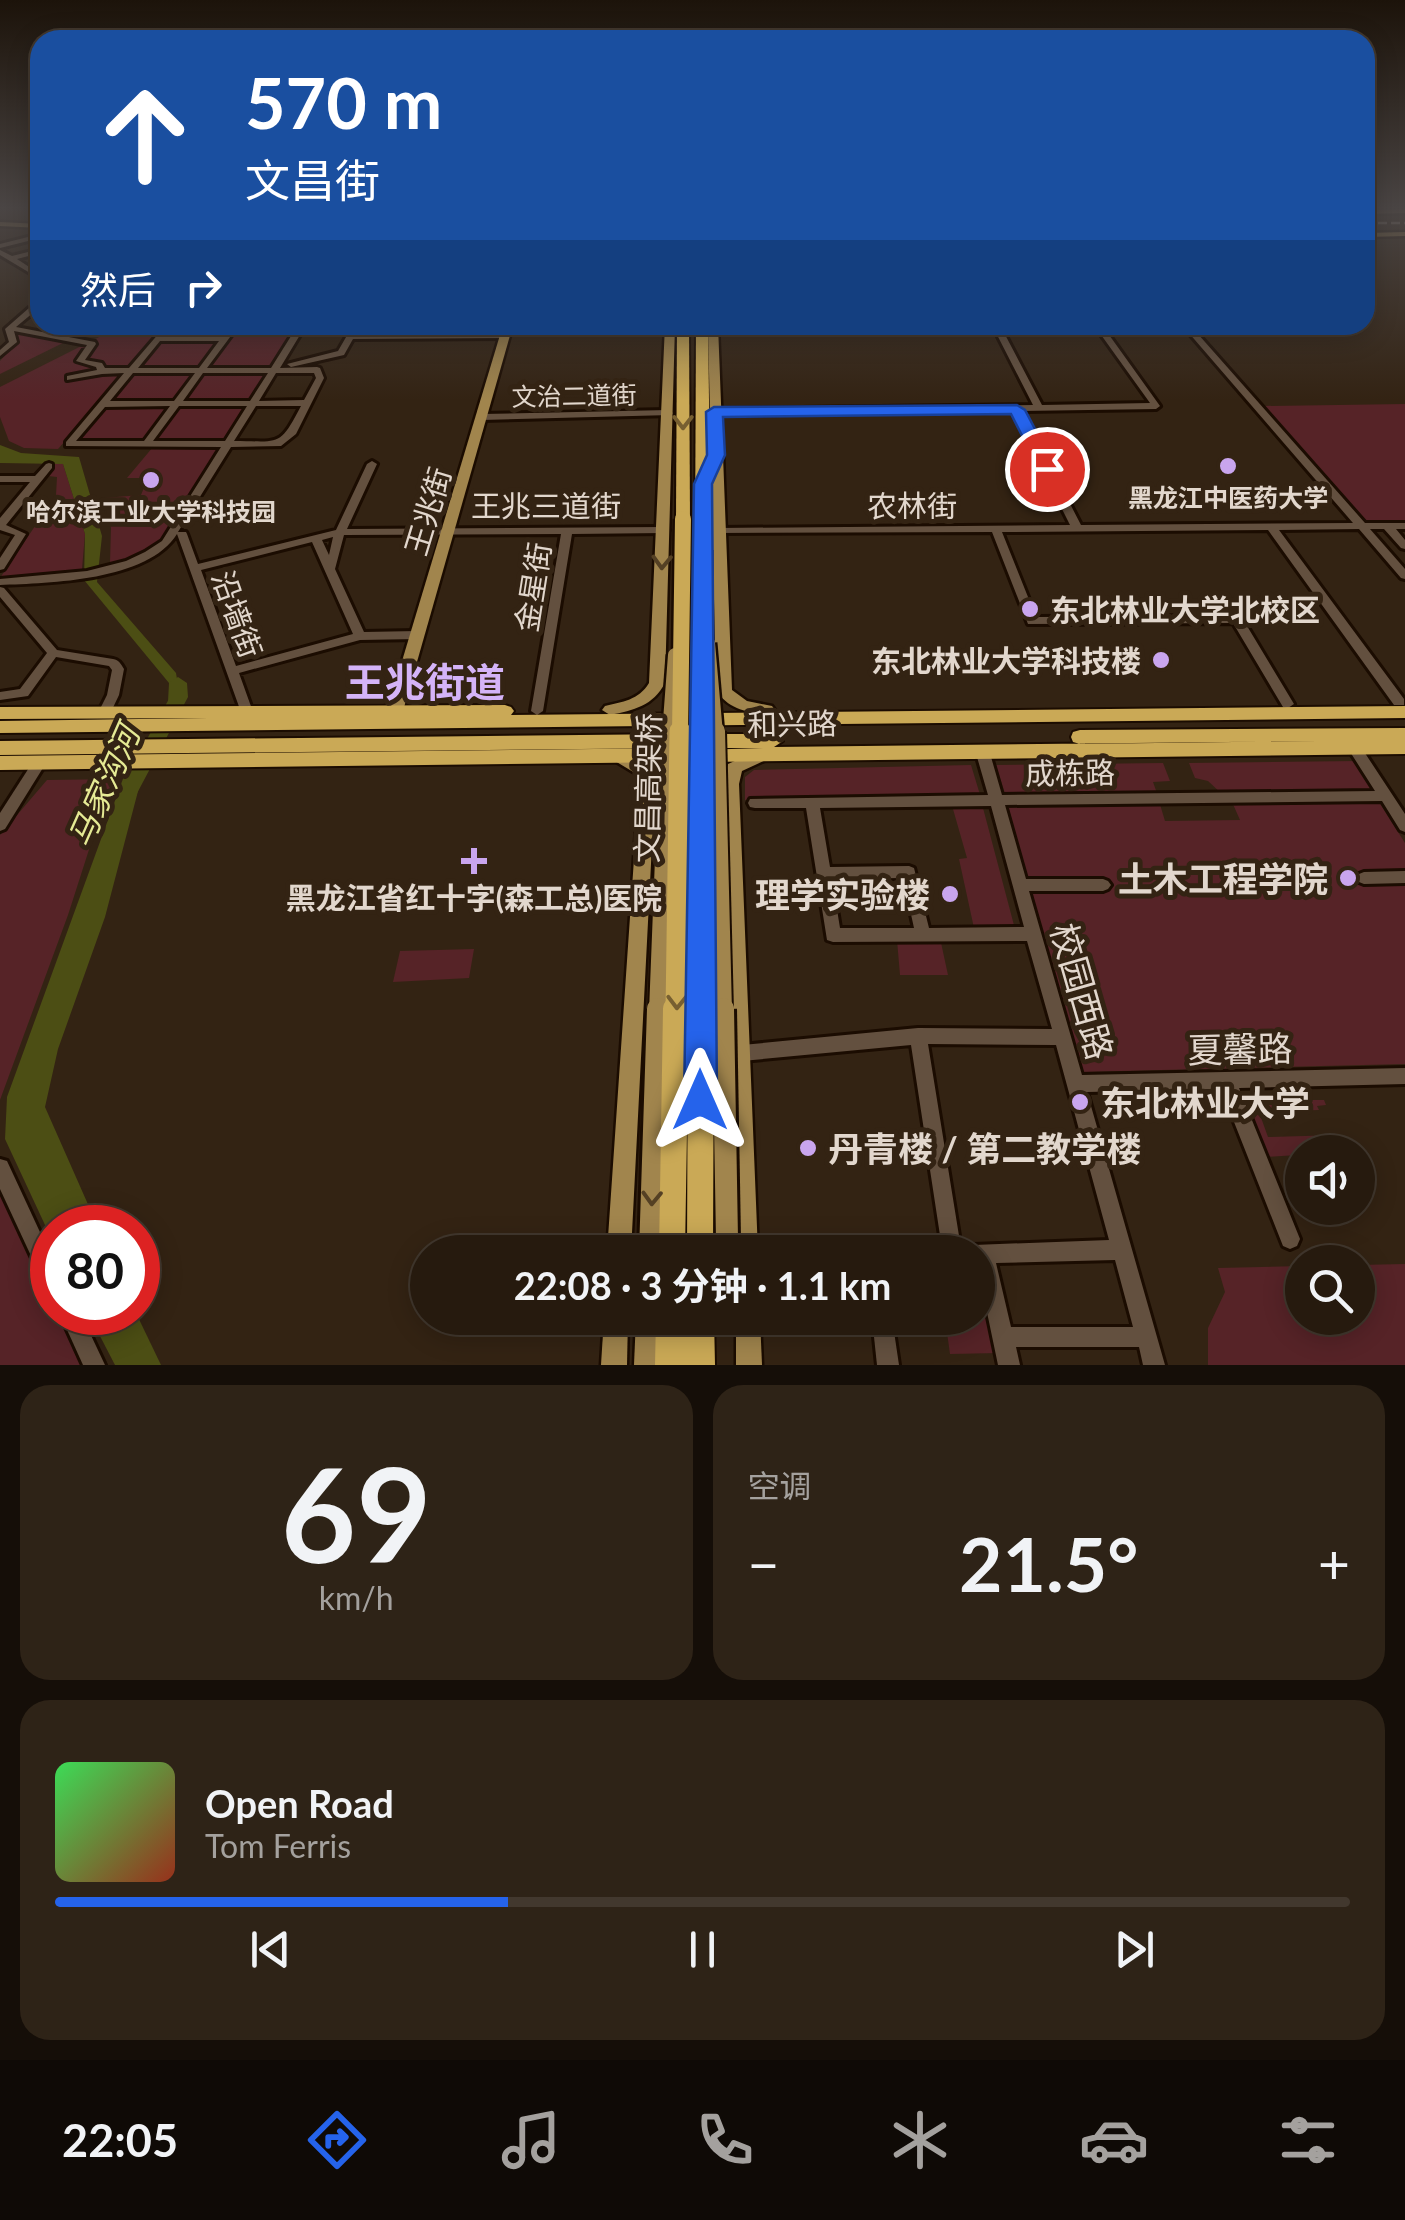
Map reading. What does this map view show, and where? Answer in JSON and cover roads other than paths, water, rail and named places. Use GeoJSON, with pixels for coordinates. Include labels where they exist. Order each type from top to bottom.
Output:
{"type":"FeatureCollection","features":[{"type":"Feature","properties":{"kind":"highway","name":"文昌高架桥"},"geometry":{"type":"LineString","coordinates":[[683,335],[684,484],[673,525],[693,610],[700,1235]]}},
{"type":"Feature","properties":{"kind":"highway","name":"文昌高架桥"},"geometry":{"type":"LineString","coordinates":[[672,1235],[684,682],[704,550],[702,335]]}},
{"type":"Feature","properties":{"kind":"highway","name":"和兴路"},"geometry":{"type":"LineString","coordinates":[[191,736],[247,712],[1403,705]]}},
{"type":"Feature","properties":{"kind":"highway","name":"和兴路"},"geometry":{"type":"LineString","coordinates":[[191,736],[1403,705]]}},
{"type":"Feature","properties":{"kind":"highway"},"geometry":{"type":"LineString","coordinates":[[0,714],[104,713],[191,736],[429,744],[1405,734]]}},
{"type":"Feature","properties":{"kind":"highway"},"geometry":{"type":"LineString","coordinates":[[0,727],[134,720]]}},
{"type":"Feature","properties":{"kind":"highway","name":"和兴路"},"geometry":{"type":"LineString","coordinates":[[191,736],[382,758],[1405,747]]}},
{"type":"Feature","properties":{"kind":"highway"},"geometry":{"type":"LineString","coordinates":[[0,763],[39,763],[116,754],[191,736]]}},
{"type":"Feature","properties":{"kind":"highway"},"geometry":{"type":"LineString","coordinates":[[556,742],[762,753]]}},
{"type":"Feature","properties":{"kind":"highway"},"geometry":{"type":"LineString","coordinates":[[382,758],[429,744]]}},
{"type":"Feature","properties":{"kind":"highway"},"geometry":{"type":"LineString","coordinates":[[0,748],[116,754]]}},
{"type":"Feature","properties":{"kind":"highway"},"geometry":{"type":"LineString","coordinates":[[670,1365],[671,1335]]}},
{"type":"Feature","properties":{"kind":"highway"},"geometry":{"type":"LineString","coordinates":[[700,1335],[700,1365]]}},
{"type":"Feature","properties":{"kind":"main road","name":"王兆街"},"geometry":{"type":"LineString","coordinates":[[394,711],[505,335]]}},
{"type":"Feature","properties":{"kind":"main road"},"geometry":{"type":"LineString","coordinates":[[610,710],[652,694],[658,660],[673,525],[668,456],[670,335]]}},
{"type":"Feature","properties":{"kind":"main road"},"geometry":{"type":"LineString","coordinates":[[713,335],[724,690],[728,698],[767,710]]}},
{"type":"Feature","properties":{"kind":"main road"},"geometry":{"type":"LineString","coordinates":[[703,484],[716,455]]}},
{"type":"Feature","properties":{"kind":"main road"},"geometry":{"type":"LineString","coordinates":[[668,456],[684,484]]}},
{"type":"Feature","properties":{"kind":"main road"},"geometry":{"type":"LineString","coordinates":[[693,610],[719,770],[732,1235]]}},
{"type":"Feature","properties":{"kind":"main road"},"geometry":{"type":"LineString","coordinates":[[651,1235],[672,682],[693,610]]}},
{"type":"Feature","properties":{"kind":"main road"},"geometry":{"type":"LineString","coordinates":[[658,660],[668,672],[697,676],[714,671],[722,658]]}},
{"type":"Feature","properties":{"kind":"main road"},"geometry":{"type":"LineString","coordinates":[[733,1235],[742,1053],[732,814],[734,768],[762,753]]}},
{"type":"Feature","properties":{"kind":"main road"},"geometry":{"type":"LineString","coordinates":[[621,757],[646,777],[646,818],[621,1235]]}},
{"type":"Feature","properties":{"kind":"main road"},"geometry":{"type":"LineString","coordinates":[[646,818],[651,806],[660,799],[692,790],[711,792],[724,799],[732,814]]}},
{"type":"Feature","properties":{"kind":"main road"},"geometry":{"type":"LineString","coordinates":[[621,1226],[625,1235]]}},
{"type":"Feature","properties":{"kind":"main road"},"geometry":{"type":"LineString","coordinates":[[614,1365],[615,1335]]}},
{"type":"Feature","properties":{"kind":"main road"},"geometry":{"type":"LineString","coordinates":[[646,1365],[647,1335]]}},
{"type":"Feature","properties":{"kind":"main road"},"geometry":{"type":"LineString","coordinates":[[748,1335],[749,1365]]}},
{"type":"Feature","properties":{"kind":"street"},"geometry":{"type":"LineString","coordinates":[[11,328],[30,311]]}},
{"type":"Feature","properties":{"kind":"street"},"geometry":{"type":"LineString","coordinates":[[11,328],[30,331]]}},
{"type":"Feature","properties":{"kind":"street"},"geometry":{"type":"LineString","coordinates":[[0,354],[13,342],[11,328]]}},
{"type":"Feature","properties":{"kind":"street"},"geometry":{"type":"LineString","coordinates":[[52,335],[92,344],[80,362],[98,365],[102,370]]}},
{"type":"Feature","properties":{"kind":"street"},"geometry":{"type":"LineString","coordinates":[[70,378],[102,370],[130,370],[202,370],[274,370],[320,372],[286,440],[268,446],[69,444],[130,370],[161,335]]}},
{"type":"Feature","properties":{"kind":"street"},"geometry":{"type":"LineString","coordinates":[[147,444],[227,335]]}},
{"type":"Feature","properties":{"kind":"street"},"geometry":{"type":"LineString","coordinates":[[0,582],[111,567],[138,560],[166,543],[296,335]]}},
{"type":"Feature","properties":{"kind":"street"},"geometry":{"type":"LineString","coordinates":[[274,370],[341,353],[350,337],[402,335]]}},
{"type":"Feature","properties":{"kind":"street"},"geometry":{"type":"LineString","coordinates":[[1001,335],[1040,409]]}},
{"type":"Feature","properties":{"kind":"street"},"geometry":{"type":"LineString","coordinates":[[714,412],[1156,406],[1105,335]]}},
{"type":"Feature","properties":{"kind":"street"},"geometry":{"type":"LineString","coordinates":[[1195,335],[1405,576]]}},
{"type":"Feature","properties":{"kind":"street"},"geometry":{"type":"LineString","coordinates":[[157,339],[224,339]]}},
{"type":"Feature","properties":{"kind":"street"},"geometry":{"type":"LineString","coordinates":[[102,404],[305,404]]}},
{"type":"Feature","properties":{"kind":"street"},"geometry":{"type":"LineString","coordinates":[[1017,410],[1077,528]]}},
{"type":"Feature","properties":{"kind":"street","name":"文治二道街"},"geometry":{"type":"LineString","coordinates":[[482,417],[668,413]]}},
{"type":"Feature","properties":{"kind":"street"},"geometry":{"type":"LineString","coordinates":[[331,567],[340,532],[372,464]]}},
{"type":"Feature","properties":{"kind":"street"},"geometry":{"type":"LineString","coordinates":[[0,567],[22,534],[0,526],[49,466]]}},
{"type":"Feature","properties":{"kind":"street"},"geometry":{"type":"LineString","coordinates":[[0,478],[37,480]]}},
{"type":"Feature","properties":{"kind":"street","name":"王兆三道街"},"geometry":{"type":"LineString","coordinates":[[194,568],[340,532],[673,525]]}},
{"type":"Feature","properties":{"kind":"street"},"geometry":{"type":"LineString","coordinates":[[1387,526],[1405,546]]}},
{"type":"Feature","properties":{"kind":"street","name":"农林街"},"geometry":{"type":"LineString","coordinates":[[720,531],[1405,526]]}},
{"type":"Feature","properties":{"kind":"street"},"geometry":{"type":"LineString","coordinates":[[1270,527],[1403,705]]}},
{"type":"Feature","properties":{"kind":"street"},"geometry":{"type":"LineString","coordinates":[[996,529],[1032,621],[1237,620],[1288,704]]}},
{"type":"Feature","properties":{"kind":"street","name":"金星街"},"geometry":{"type":"LineString","coordinates":[[537,711],[567,530]]}},
{"type":"Feature","properties":{"kind":"street","name":"沿墙街"},"geometry":{"type":"LineString","coordinates":[[182,534],[247,712]]}},
{"type":"Feature","properties":{"kind":"street"},"geometry":{"type":"LineString","coordinates":[[315,537],[360,636]]}},
{"type":"Feature","properties":{"kind":"street"},"geometry":{"type":"LineString","coordinates":[[0,590],[53,653],[113,664],[118,669],[113,695],[104,713]]}},
{"type":"Feature","properties":{"kind":"street"},"geometry":{"type":"LineString","coordinates":[[232,671],[360,636],[417,635]]}},
{"type":"Feature","properties":{"kind":"street"},"geometry":{"type":"LineString","coordinates":[[0,696],[24,693],[53,653]]}},
{"type":"Feature","properties":{"kind":"street"},"geometry":{"type":"LineString","coordinates":[[1354,747],[1405,826]]}},
{"type":"Feature","properties":{"kind":"street","name":"校园西路"},"geometry":{"type":"LineString","coordinates":[[982,750],[1154,1365]]}},
{"type":"Feature","properties":{"kind":"street"},"geometry":{"type":"LineString","coordinates":[[0,825],[39,763]]}},
{"type":"Feature","properties":{"kind":"street","name":"成栋路"},"geometry":{"type":"LineString","coordinates":[[755,803],[1386,796]]}},
{"type":"Feature","properties":{"kind":"street"},"geometry":{"type":"LineString","coordinates":[[812,803],[833,934],[1034,934]]}},
{"type":"Feature","properties":{"kind":"street"},"geometry":{"type":"LineString","coordinates":[[824,873],[910,872],[923,935]]}},
{"type":"Feature","properties":{"kind":"street"},"geometry":{"type":"LineString","coordinates":[[1364,878],[1405,877]]}},
{"type":"Feature","properties":{"kind":"street"},"geometry":{"type":"LineString","coordinates":[[1020,886],[1103,885]]}},
{"type":"Feature","properties":{"kind":"street"},"geometry":{"type":"LineString","coordinates":[[918,1036],[949,1235]]}},
{"type":"Feature","properties":{"kind":"street"},"geometry":{"type":"LineString","coordinates":[[742,1053],[918,1036],[1062,1036]]}},
{"type":"Feature","properties":{"kind":"street","name":"夏馨路"},"geometry":{"type":"LineString","coordinates":[[1076,1084],[1405,1076]]}},
{"type":"Feature","properties":{"kind":"street"},"geometry":{"type":"LineString","coordinates":[[1227,1081],[1290,1239]]}},
{"type":"Feature","properties":{"kind":"street"},"geometry":{"type":"LineString","coordinates":[[0,1168],[30,1231]]}},
{"type":"Feature","properties":{"kind":"street"},"geometry":{"type":"LineString","coordinates":[[995,1253],[1122,1250]]}},
{"type":"Feature","properties":{"kind":"street"},"geometry":{"type":"LineString","coordinates":[[995,1312],[1009,1365]]}},
{"type":"Feature","properties":{"kind":"street"},"geometry":{"type":"LineString","coordinates":[[79,1335],[94,1365]]}},
{"type":"Feature","properties":{"kind":"street"},"geometry":{"type":"LineString","coordinates":[[884,1335],[888,1365]]}},
{"type":"Feature","properties":{"kind":"street"},"geometry":{"type":"LineString","coordinates":[[1003,1337],[1147,1337]]}},
{"type":"Feature","properties":{"kind":"waterway","name":"马家沟河"},"geometry":{"type":"LineString","coordinates":[[127,794],[179,697],[178,683]]}},
{"type":"Feature","properties":{"kind":"place","name":"黑龙江中医药大学"},"geometry":{"type":"Point","coordinates":[1228,466]}},
{"type":"Feature","properties":{"kind":"place","name":"哈尔滨工业大学科技园"},"geometry":{"type":"Point","coordinates":[151,480]}},
{"type":"Feature","properties":{"kind":"place","name":"东北林业大学北校区"},"geometry":{"type":"Point","coordinates":[1030,609]}},
{"type":"Feature","properties":{"kind":"place","name":"东北林业大学科技楼"},"geometry":{"type":"Point","coordinates":[1161,660]}},
{"type":"Feature","properties":{"kind":"place","name":"黑龙江省红十字(森工总)医院"},"geometry":{"type":"Point","coordinates":[474,861]}},
{"type":"Feature","properties":{"kind":"place","name":"土木工程学院"},"geometry":{"type":"Point","coordinates":[1348,878]}},
{"type":"Feature","properties":{"kind":"place","name":"理学实验楼"},"geometry":{"type":"Point","coordinates":[950,894]}},
{"type":"Feature","properties":{"kind":"place","name":"东北林业大学"},"geometry":{"type":"Point","coordinates":[1080,1102]}},
{"type":"Feature","properties":{"kind":"place","name":"丹青楼 / 第二教学楼"},"geometry":{"type":"Point","coordinates":[808,1148]}},
{"type":"Feature","properties":{"kind":"district","name":"王兆街道"},"geometry":{"type":"Point","coordinates":[425,682]}}]}
